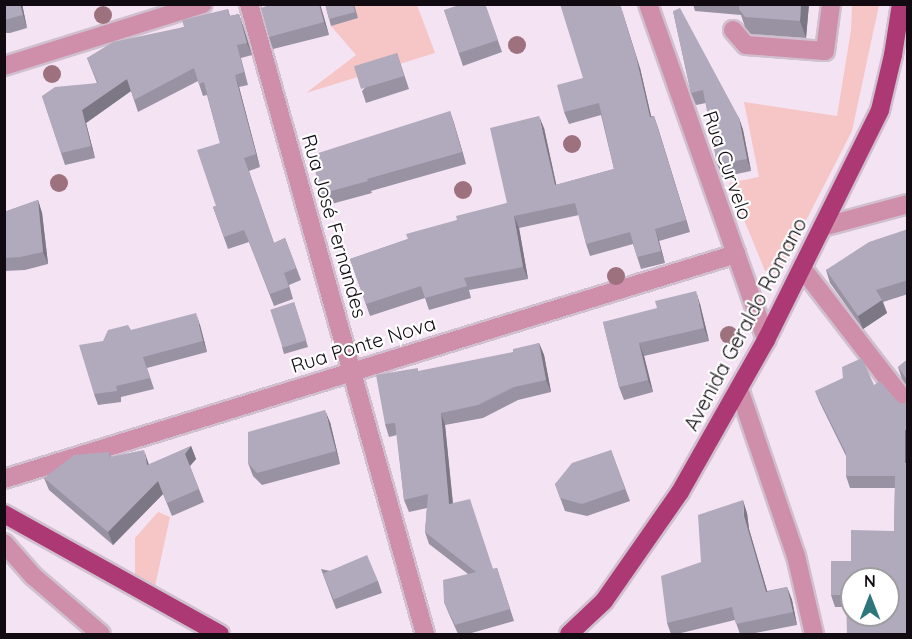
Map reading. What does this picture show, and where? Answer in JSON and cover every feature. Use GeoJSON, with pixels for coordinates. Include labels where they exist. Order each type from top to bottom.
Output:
{"type":"FeatureCollection","features":[{"type":"Feature","properties":{"kind":"main road","name":"Avenida Geraldo Romano"},"geometry":{"type":"LineString","coordinates":[[569,634],[604,601],[674,501],[766,340],[880,110],[893,55],[901,4]]}},
{"type":"Feature","properties":{"kind":"main road"},"geometry":{"type":"LineString","coordinates":[[4,513],[220,634]]}},
{"type":"Feature","properties":{"kind":"street"},"geometry":{"type":"LineString","coordinates":[[4,66],[203,4]]}},
{"type":"Feature","properties":{"kind":"street","name":"Rua José Fernandes"},"geometry":{"type":"LineString","coordinates":[[249,4],[425,634]]}},
{"type":"Feature","properties":{"kind":"street","name":"Rua Curvelo"},"geometry":{"type":"LineString","coordinates":[[648,4],[766,340]]}},
{"type":"Feature","properties":{"kind":"street"},"geometry":{"type":"LineString","coordinates":[[734,30],[746,45],[825,51],[831,4]]}},
{"type":"Feature","properties":{"kind":"street"},"geometry":{"type":"LineString","coordinates":[[822,227],[908,204]]}},
{"type":"Feature","properties":{"kind":"street","name":"Rua Ponte Nova"},"geometry":{"type":"LineString","coordinates":[[4,479],[352,370],[736,254]]}},
{"type":"Feature","properties":{"kind":"street"},"geometry":{"type":"LineString","coordinates":[[802,268],[908,405]]}},
{"type":"Feature","properties":{"kind":"street"},"geometry":{"type":"LineString","coordinates":[[739,389],[796,556],[814,634]]}},
{"type":"Feature","properties":{"kind":"street"},"geometry":{"type":"LineString","coordinates":[[4,543],[33,576],[101,634]]}},
{"type":"Feature","properties":{"kind":"shaded area"},"geometry":{"type":"Polygon","coordinates":[[[354,5],[417,5],[435,53],[306,93],[356,55],[331,26],[357,18],[354,5]]]}},
{"type":"Feature","properties":{"kind":"shaded area"},"geometry":{"type":"Polygon","coordinates":[[[852,5],[879,5],[852,131],[779,273],[765,271],[729,183],[759,177],[744,102],[837,116],[851,30],[852,5]]]}},
{"type":"Feature","properties":{"kind":"shaded area"},"geometry":{"type":"Polygon","coordinates":[[[158,512],[170,517],[154,591],[135,577],[135,538],[158,512]]]}},
{"type":"Feature","properties":{"kind":"building"},"geometry":{"type":"Polygon","coordinates":[[[4,4],[20,4],[23,15],[4,20],[4,4]]]}},
{"type":"Feature","properties":{"kind":"building"},"geometry":{"type":"Polygon","coordinates":[[[272,4],[319,4],[324,22],[269,37],[261,8],[272,4]]]}},
{"type":"Feature","properties":{"kind":"building"},"geometry":{"type":"Polygon","coordinates":[[[325,4],[353,4],[355,12],[329,19],[325,4]]]}},
{"type":"Feature","properties":{"kind":"building"},"geometry":{"type":"Polygon","coordinates":[[[462,4],[485,4],[498,40],[459,53],[444,10],[462,4]]]}},
{"type":"Feature","properties":{"kind":"building"},"geometry":{"type":"Polygon","coordinates":[[[560,4],[620,4],[636,56],[650,117],[654,116],[686,220],[655,229],[661,251],[637,257],[630,232],[586,244],[575,203],[514,216],[523,267],[464,278],[467,286],[425,298],[421,286],[366,304],[350,259],[408,239],[406,234],[457,220],[456,216],[507,203],[490,128],[539,116],[555,185],[614,169],[599,103],[564,112],[557,85],[583,78],[560,4]]]}},
{"type":"Feature","properties":{"kind":"building"},"geometry":{"type":"Polygon","coordinates":[[[739,4],[801,4],[800,21],[745,17],[739,9],[739,4]]]}},
{"type":"Feature","properties":{"kind":"building"},"geometry":{"type":"Polygon","coordinates":[[[680,8],[739,118],[747,159],[717,164],[703,90],[691,93],[673,11],[680,8]]]}},
{"type":"Feature","properties":{"kind":"building"},"geometry":{"type":"Polygon","coordinates":[[[228,9],[229,16],[239,14],[247,43],[237,45],[244,72],[235,75],[256,154],[244,158],[274,243],[285,238],[296,268],[284,273],[289,287],[270,294],[244,230],[224,237],[213,207],[216,206],[197,150],[220,143],[204,82],[199,84],[194,68],[134,100],[127,79],[82,110],[91,146],[61,153],[42,96],[55,87],[98,83],[87,58],[113,42],[184,27],[182,20],[228,9]]]}},
{"type":"Feature","properties":{"kind":"building"},"geometry":{"type":"Polygon","coordinates":[[[397,53],[404,76],[361,89],[354,66],[397,53]]]}},
{"type":"Feature","properties":{"kind":"building"},"geometry":{"type":"Polygon","coordinates":[[[450,111],[462,152],[320,194],[312,155],[450,111]]]}},
{"type":"Feature","properties":{"kind":"building"},"geometry":{"type":"Polygon","coordinates":[[[38,200],[43,252],[4,258],[4,212],[38,200]]]}},
{"type":"Feature","properties":{"kind":"building"},"geometry":{"type":"Polygon","coordinates":[[[908,229],[908,280],[876,290],[882,300],[858,316],[826,270],[869,242],[908,229]]]}},
{"type":"Feature","properties":{"kind":"building"},"geometry":{"type":"Polygon","coordinates":[[[696,291],[704,328],[639,343],[648,380],[619,387],[603,322],[657,308],[655,301],[696,291]]]}},
{"type":"Feature","properties":{"kind":"building"},"geometry":{"type":"Polygon","coordinates":[[[294,302],[306,340],[283,348],[270,310],[294,302]]]}},
{"type":"Feature","properties":{"kind":"building"},"geometry":{"type":"Polygon","coordinates":[[[196,313],[203,341],[143,357],[150,378],[116,386],[117,391],[94,394],[79,345],[103,341],[108,330],[128,325],[131,330],[196,313]]]}},
{"type":"Feature","properties":{"kind":"building"},"geometry":{"type":"Polygon","coordinates":[[[539,343],[546,380],[514,387],[478,405],[441,413],[449,504],[470,499],[493,569],[497,568],[510,609],[455,625],[444,602],[443,580],[476,572],[425,532],[428,494],[404,500],[395,423],[385,424],[376,375],[418,368],[418,371],[513,352],[513,349],[539,343]]]}},
{"type":"Feature","properties":{"kind":"building"},"geometry":{"type":"Polygon","coordinates":[[[862,358],[874,385],[880,381],[899,403],[908,403],[905,463],[908,463],[908,634],[847,634],[847,627],[900,627],[900,567],[840,567],[840,595],[831,595],[831,561],[851,561],[851,530],[894,531],[895,476],[846,476],[846,453],[815,391],[843,378],[842,367],[862,358]]]}},
{"type":"Feature","properties":{"kind":"building"},"geometry":{"type":"Polygon","coordinates":[[[908,359],[908,381],[898,367],[908,359]]]}},
{"type":"Feature","properties":{"kind":"building"},"geometry":{"type":"Polygon","coordinates":[[[325,410],[336,451],[257,473],[248,463],[248,432],[325,410]]]}},
{"type":"Feature","properties":{"kind":"building"},"geometry":{"type":"Polygon","coordinates":[[[191,446],[185,454],[199,489],[167,503],[158,481],[108,532],[44,478],[74,455],[109,452],[110,457],[144,450],[147,465],[191,446]]]}},
{"type":"Feature","properties":{"kind":"building"},"geometry":{"type":"Polygon","coordinates":[[[611,450],[625,489],[582,504],[560,498],[555,484],[572,463],[611,450]]]}},
{"type":"Feature","properties":{"kind":"building"},"geometry":{"type":"Polygon","coordinates":[[[743,500],[744,516],[766,592],[787,587],[793,612],[736,624],[732,607],[667,623],[661,576],[701,562],[698,515],[743,500]]]}},
{"type":"Feature","properties":{"kind":"building"},"geometry":{"type":"Polygon","coordinates":[[[367,555],[378,581],[334,600],[323,574],[367,555]]]}}]}
